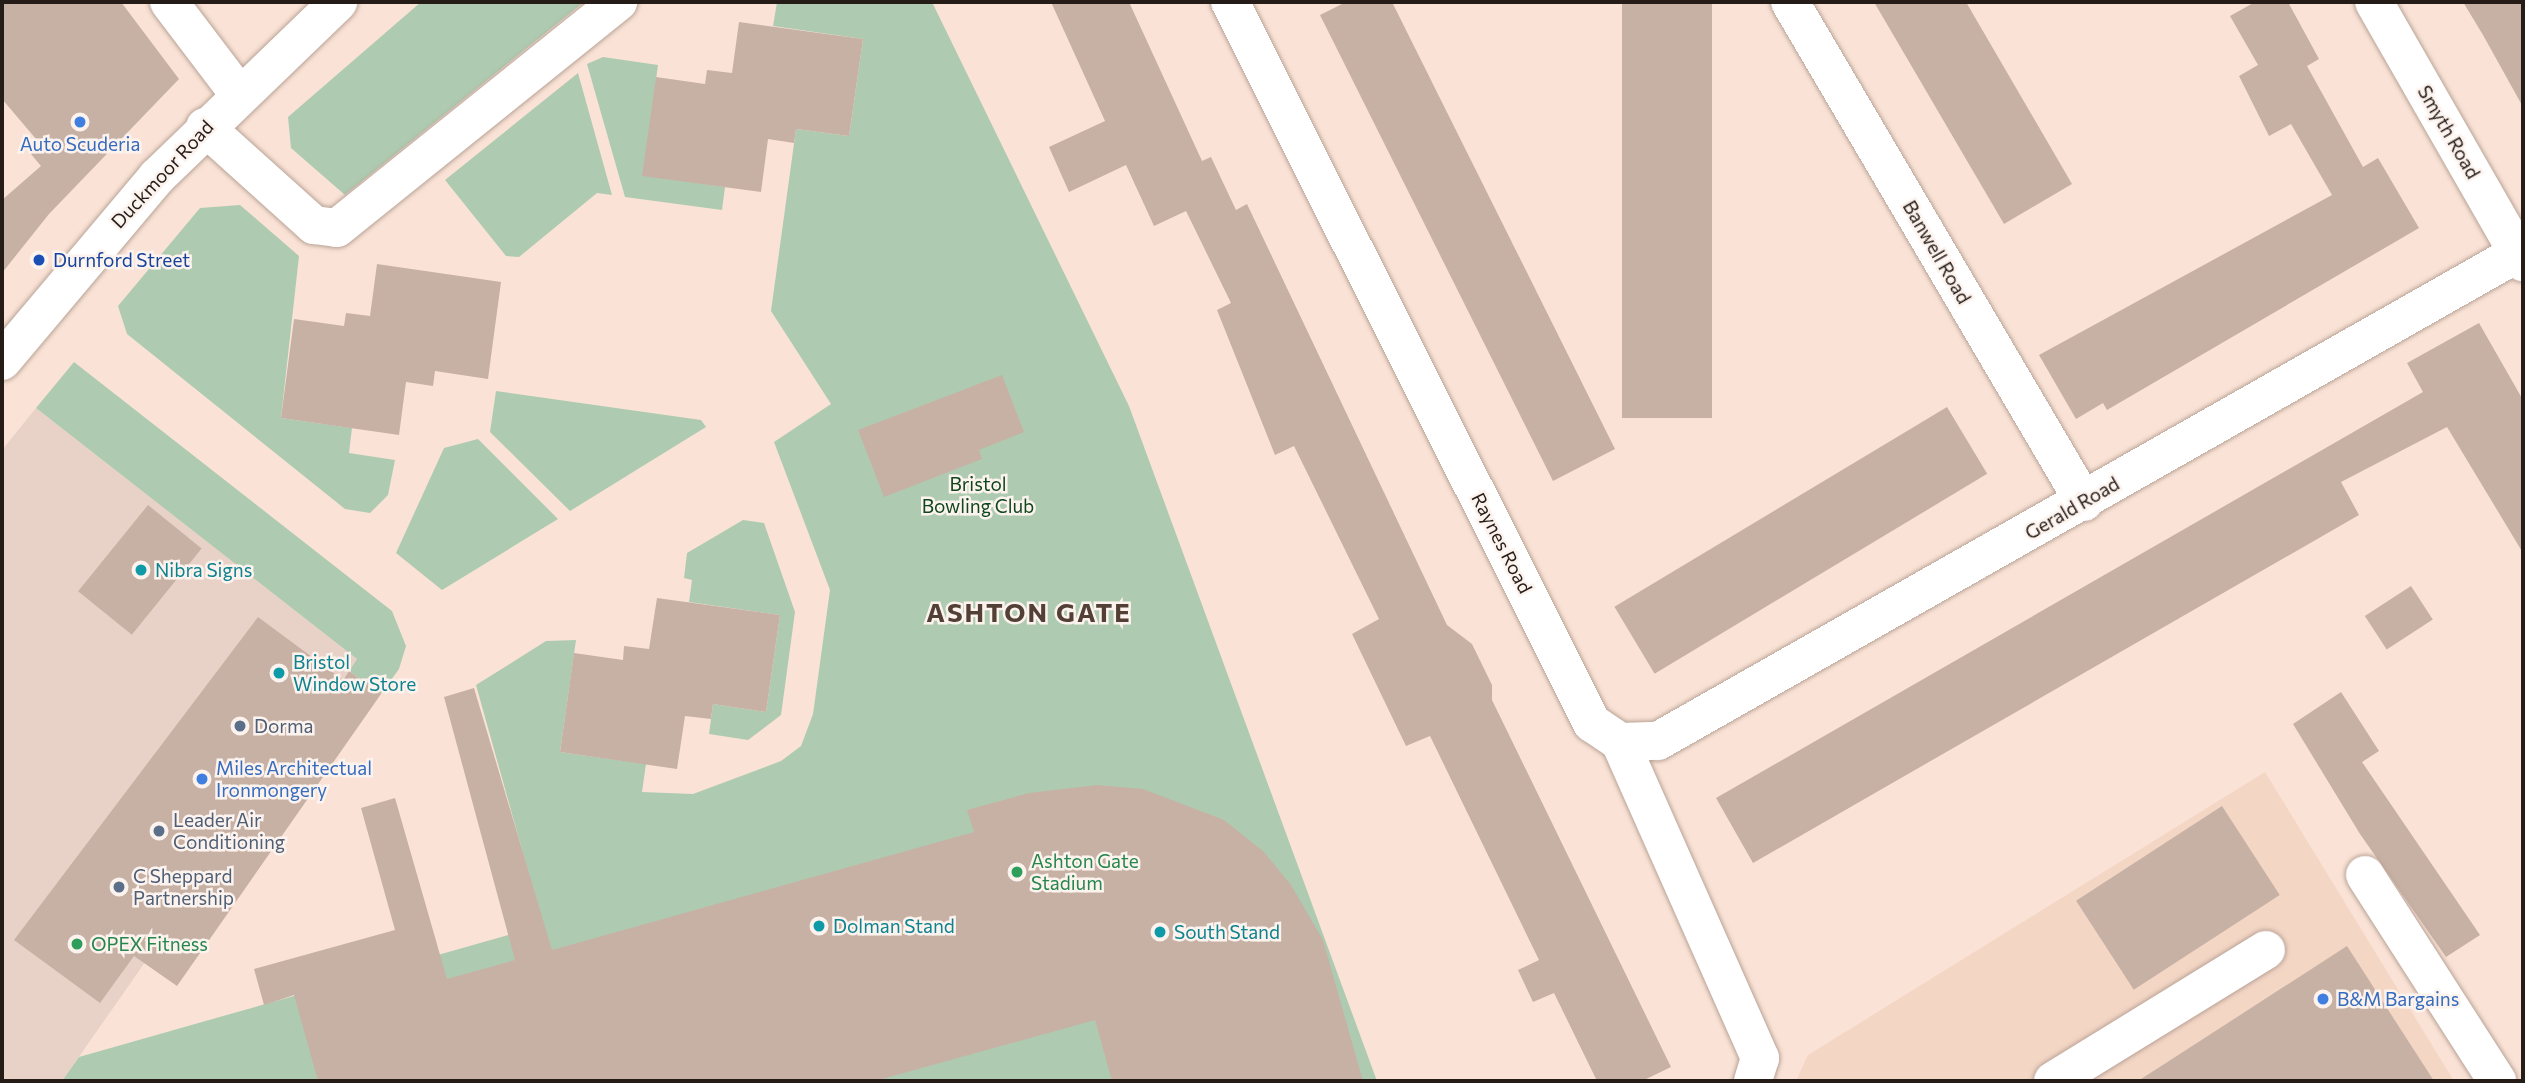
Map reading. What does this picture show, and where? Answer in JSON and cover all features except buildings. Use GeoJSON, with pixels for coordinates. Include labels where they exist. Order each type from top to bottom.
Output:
{"type":"FeatureCollection","features":[{"type":"Feature","properties":{"kind":"street"},"geometry":{"type":"LineString","coordinates":[[169,2],[238,93]]}},
{"type":"Feature","properties":{"kind":"street","name":"Duckmoor Road"},"geometry":{"type":"LineString","coordinates":[[2,361],[117,221],[238,93],[338,2]]}},
{"type":"Feature","properties":{"kind":"street"},"geometry":{"type":"LineString","coordinates":[[205,127],[314,225],[337,228],[618,2]]}},
{"type":"Feature","properties":{"kind":"street","name":"Raynes Road"},"geometry":{"type":"LineString","coordinates":[[1230,2],[1592,723],[1620,742]]}},
{"type":"Feature","properties":{"kind":"street","name":"Banwell Road"},"geometry":{"type":"LineString","coordinates":[[1790,2],[2084,502]]}},
{"type":"Feature","properties":{"kind":"street","name":"Smyth Road"},"geometry":{"type":"LineString","coordinates":[[2374,2],[2521,257]]}},
{"type":"Feature","properties":{"kind":"street","name":"Gerald Road"},"geometry":{"type":"LineString","coordinates":[[1620,742],[1658,741],[2521,257]]}},
{"type":"Feature","properties":{"kind":"street"},"geometry":{"type":"LineString","coordinates":[[1620,742],[1760,1058],[1754,1081]]}},
{"type":"Feature","properties":{"kind":"street"},"geometry":{"type":"LineString","coordinates":[[2365,875],[2497,1081]]}},
{"type":"Feature","properties":{"kind":"street"},"geometry":{"type":"LineString","coordinates":[[2053,1081],[2266,950]]}},
{"type":"Feature","properties":{"kind":"shaded area"},"geometry":{"type":"Polygon","coordinates":[[[36,408],[357,659],[62,1081],[2,1081],[2,450],[36,408]]]}},
{"type":"Feature","properties":{"kind":"shaded area"},"geometry":{"type":"Polygon","coordinates":[[[2265,772],[2454,1081],[1796,1081],[1808,1055],[2265,772]]]}},
{"type":"Feature","properties":{"kind":"green space"},"geometry":{"type":"Polygon","coordinates":[[[421,2],[584,2],[345,195],[291,148],[288,117],[421,2]]]}},
{"type":"Feature","properties":{"kind":"green space","name":"Bristol Bowling Club"},"geometry":{"type":"Polygon","coordinates":[[[777,2],[932,2],[1129,406],[1377,1081],[62,1081],[79,1057],[543,925],[476,685],[546,641],[576,640],[560,752],[646,764],[642,792],[693,794],[781,761],[801,746],[813,714],[830,590],[774,442],[831,404],[771,311],[796,129],[849,136],[863,39],[773,26],[777,2]]]}},
{"type":"Feature","properties":{"kind":"green space"},"geometry":{"type":"Polygon","coordinates":[[[603,57],[658,65],[643,175],[725,187],[722,210],[625,197],[587,64],[603,57]]]}},
{"type":"Feature","properties":{"kind":"green space"},"geometry":{"type":"Polygon","coordinates":[[[578,73],[612,195],[597,193],[519,257],[506,256],[445,180],[578,73]]]}},
{"type":"Feature","properties":{"kind":"green space"},"geometry":{"type":"Polygon","coordinates":[[[240,205],[299,256],[281,418],[352,428],[349,453],[395,460],[388,495],[370,513],[345,509],[127,334],[118,306],[200,208],[240,205]]]}},
{"type":"Feature","properties":{"kind":"green space"},"geometry":{"type":"Polygon","coordinates":[[[74,362],[392,611],[406,646],[399,669],[381,694],[349,671],[357,659],[36,408],[74,362]]]}},
{"type":"Feature","properties":{"kind":"green space"},"geometry":{"type":"Polygon","coordinates":[[[496,391],[701,420],[706,427],[570,511],[490,432],[496,391]]]}},
{"type":"Feature","properties":{"kind":"green space"},"geometry":{"type":"Polygon","coordinates":[[[478,439],[558,519],[442,590],[396,553],[444,448],[478,439]]]}},
{"type":"Feature","properties":{"kind":"green space"},"geometry":{"type":"Polygon","coordinates":[[[743,520],[764,523],[795,612],[781,715],[748,740],[709,734],[713,704],[766,712],[780,615],[689,602],[692,580],[684,578],[687,553],[743,520]]]}},
{"type":"Feature","properties":{"kind":"place","name":"Auto Scuderia"},"geometry":{"type":"Point","coordinates":[80,122]}},
{"type":"Feature","properties":{"kind":"place","name":"Durnford Street"},"geometry":{"type":"Point","coordinates":[39,260]}},
{"type":"Feature","properties":{"kind":"place","name":"Nibra Signs"},"geometry":{"type":"Point","coordinates":[141,570]}},
{"type":"Feature","properties":{"kind":"place","name":"Bristol Window Store"},"geometry":{"type":"Point","coordinates":[279,673]}},
{"type":"Feature","properties":{"kind":"place","name":"Dorma"},"geometry":{"type":"Point","coordinates":[240,726]}},
{"type":"Feature","properties":{"kind":"place","name":"Miles Architectual Ironmongery"},"geometry":{"type":"Point","coordinates":[202,779]}},
{"type":"Feature","properties":{"kind":"place","name":"Leader Air Conditioning"},"geometry":{"type":"Point","coordinates":[159,831]}},
{"type":"Feature","properties":{"kind":"place","name":"Ashton Gate Stadium"},"geometry":{"type":"Point","coordinates":[1017,872]}},
{"type":"Feature","properties":{"kind":"place","name":"C Sheppard Partnership"},"geometry":{"type":"Point","coordinates":[119,887]}},
{"type":"Feature","properties":{"kind":"place","name":"Dolman Stand"},"geometry":{"type":"Point","coordinates":[819,926]}},
{"type":"Feature","properties":{"kind":"place","name":"South Stand"},"geometry":{"type":"Point","coordinates":[1160,932]}},
{"type":"Feature","properties":{"kind":"place","name":"OPEX Fitness"},"geometry":{"type":"Point","coordinates":[77,944]}},
{"type":"Feature","properties":{"kind":"place","name":"B&M Bargains"},"geometry":{"type":"Point","coordinates":[2323,999]}},
{"type":"Feature","properties":{"kind":"district","name":"ASHTON GATE"},"geometry":{"type":"Point","coordinates":[1029,612]}}]}
